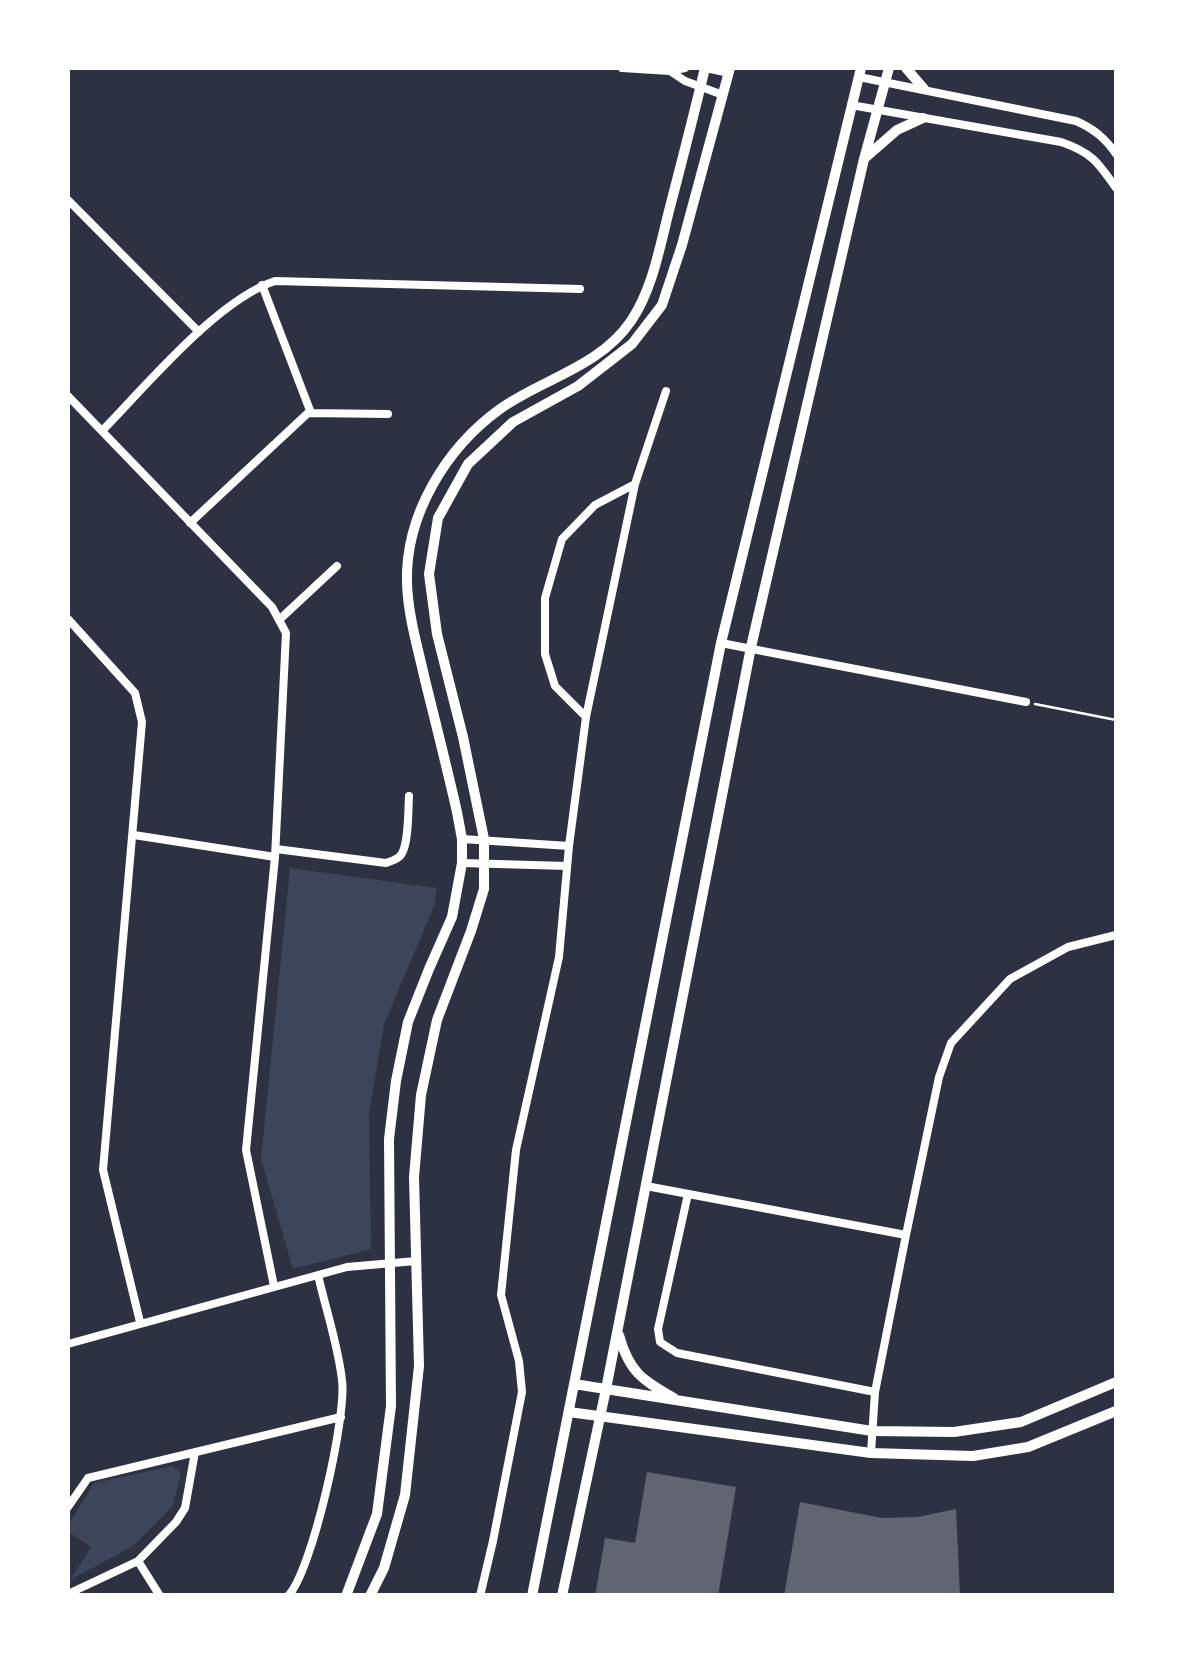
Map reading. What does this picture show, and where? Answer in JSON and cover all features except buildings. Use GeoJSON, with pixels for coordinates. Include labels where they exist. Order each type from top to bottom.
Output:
{"type":"FeatureCollection","features":[{"type":"Feature","properties":{"kind":"street"},"geometry":{"type":"LineString","coordinates":[[622,68],[686,68]]}},
{"type":"Feature","properties":{"kind":"street"},"geometry":{"type":"LineString","coordinates":[[346,1596],[377,1514],[391,1406],[389,1139],[396,1081],[408,1022],[452,917],[462,863],[462,839],[412,622],[407,581],[418,518],[446,462],[468,436],[502,408],[610,344],[630,323],[650,282],[706,68],[729,70],[662,306],[632,344],[578,386],[513,422],[468,464],[438,518],[429,574],[437,634],[464,737],[486,863],[484,889],[437,1020],[421,1095],[414,1177],[419,1366],[405,1495],[384,1568],[370,1596]]}},
{"type":"Feature","properties":{"kind":"street"},"geometry":{"type":"LineString","coordinates":[[562,1596],[751,647],[864,159],[889,68]]}},
{"type":"Feature","properties":{"kind":"street"},"geometry":{"type":"LineString","coordinates":[[906,68],[924,90]]}},
{"type":"Feature","properties":{"kind":"street"},"geometry":{"type":"LineString","coordinates":[[670,71],[723,95]]}},
{"type":"Feature","properties":{"kind":"street"},"geometry":{"type":"LineString","coordinates":[[532,1596],[721,642],[860,72],[885,82],[1076,121],[1105,138],[1116,154]]}},
{"type":"Feature","properties":{"kind":"street"},"geometry":{"type":"LineString","coordinates":[[851,105],[1083,149],[1116,188]]}},
{"type":"Feature","properties":{"kind":"street"},"geometry":{"type":"LineString","coordinates":[[864,159],[897,130],[923,118]]}},
{"type":"Feature","properties":{"kind":"street"},"geometry":{"type":"LineString","coordinates":[[68,200],[199,332]]}},
{"type":"Feature","properties":{"kind":"street"},"geometry":{"type":"LineString","coordinates":[[102,431],[199,332],[262,285],[289,279],[580,289]]}},
{"type":"Feature","properties":{"kind":"street"},"geometry":{"type":"LineString","coordinates":[[262,285],[311,413]]}},
{"type":"Feature","properties":{"kind":"street"},"geometry":{"type":"LineString","coordinates":[[480,1596],[522,1392],[519,1361],[501,1296],[516,1150],[559,957],[586,717],[635,484],[666,391]]}},
{"type":"Feature","properties":{"kind":"street"},"geometry":{"type":"LineString","coordinates":[[68,396],[272,607],[286,633],[276,853],[246,1150],[274,1286]]}},
{"type":"Feature","properties":{"kind":"street"},"geometry":{"type":"LineString","coordinates":[[190,523],[308,413],[388,414]]}},
{"type":"Feature","properties":{"kind":"street"},"geometry":{"type":"LineString","coordinates":[[586,717],[555,686],[545,654],[544,598],[562,539],[595,505],[635,484]]}},
{"type":"Feature","properties":{"kind":"street"},"geometry":{"type":"LineString","coordinates":[[279,620],[337,566]]}},
{"type":"Feature","properties":{"kind":"street"},"geometry":{"type":"LineString","coordinates":[[68,618],[136,694],[142,722],[103,1170],[140,1322]]}},
{"type":"Feature","properties":{"kind":"street"},"geometry":{"type":"LineString","coordinates":[[721,642],[1026,702]]}},
{"type":"Feature","properties":{"kind":"street"},"geometry":{"type":"LineString","coordinates":[[134,835],[386,863],[402,854],[409,796]]}},
{"type":"Feature","properties":{"kind":"street"},"geometry":{"type":"LineString","coordinates":[[462,839],[569,846]]}},
{"type":"Feature","properties":{"kind":"street"},"geometry":{"type":"LineString","coordinates":[[462,863],[567,866]]}},
{"type":"Feature","properties":{"kind":"street"},"geometry":{"type":"LineString","coordinates":[[871,1454],[876,1392],[906,1235],[938,1077],[952,1044],[1010,980],[1068,947],[1116,934]]}},
{"type":"Feature","properties":{"kind":"street"},"geometry":{"type":"LineString","coordinates":[[646,1186],[906,1235]]}},
{"type":"Feature","properties":{"kind":"street"},"geometry":{"type":"LineString","coordinates":[[688,1194],[658,1329],[660,1342],[676,1353],[876,1392]]}},
{"type":"Feature","properties":{"kind":"street"},"geometry":{"type":"LineString","coordinates":[[68,1344],[347,1267],[416,1261]]}},
{"type":"Feature","properties":{"kind":"street"},"geometry":{"type":"LineString","coordinates":[[288,1596],[302,1576],[334,1459],[341,1417],[343,1383],[318,1275]]}},
{"type":"Feature","properties":{"kind":"street"},"geometry":{"type":"LineString","coordinates":[[618,1329],[630,1366],[640,1377],[683,1402]]}},
{"type":"Feature","properties":{"kind":"street"},"geometry":{"type":"LineString","coordinates":[[574,1384],[872,1431],[954,1432],[1021,1422],[1116,1382]]}},
{"type":"Feature","properties":{"kind":"street"},"geometry":{"type":"LineString","coordinates":[[568,1412],[871,1454],[973,1456],[1028,1447],[1116,1410]]}},
{"type":"Feature","properties":{"kind":"street"},"geometry":{"type":"LineString","coordinates":[[68,1507],[88,1478],[341,1417]]}},
{"type":"Feature","properties":{"kind":"street"},"geometry":{"type":"LineString","coordinates":[[68,1594],[138,1562],[176,1522],[185,1508],[195,1452]]}},
{"type":"Feature","properties":{"kind":"street"},"geometry":{"type":"LineString","coordinates":[[138,1562],[160,1596]]}},
{"type":"Feature","properties":{"kind":"path"},"geometry":{"type":"LineString","coordinates":[[1026,702],[1116,720]]}},
{"type":"Feature","properties":{"kind":"shaded area"},"geometry":{"type":"Polygon","coordinates":[[[290,868],[437,888],[434,906],[384,1024],[369,1113],[371,1249],[293,1269],[261,1159],[290,868]]]}},
{"type":"Feature","properties":{"kind":"shaded area"},"geometry":{"type":"Polygon","coordinates":[[[172,1466],[181,1473],[173,1506],[133,1546],[70,1580],[91,1547],[68,1532],[68,1525],[94,1483],[172,1466]]]}}]}
